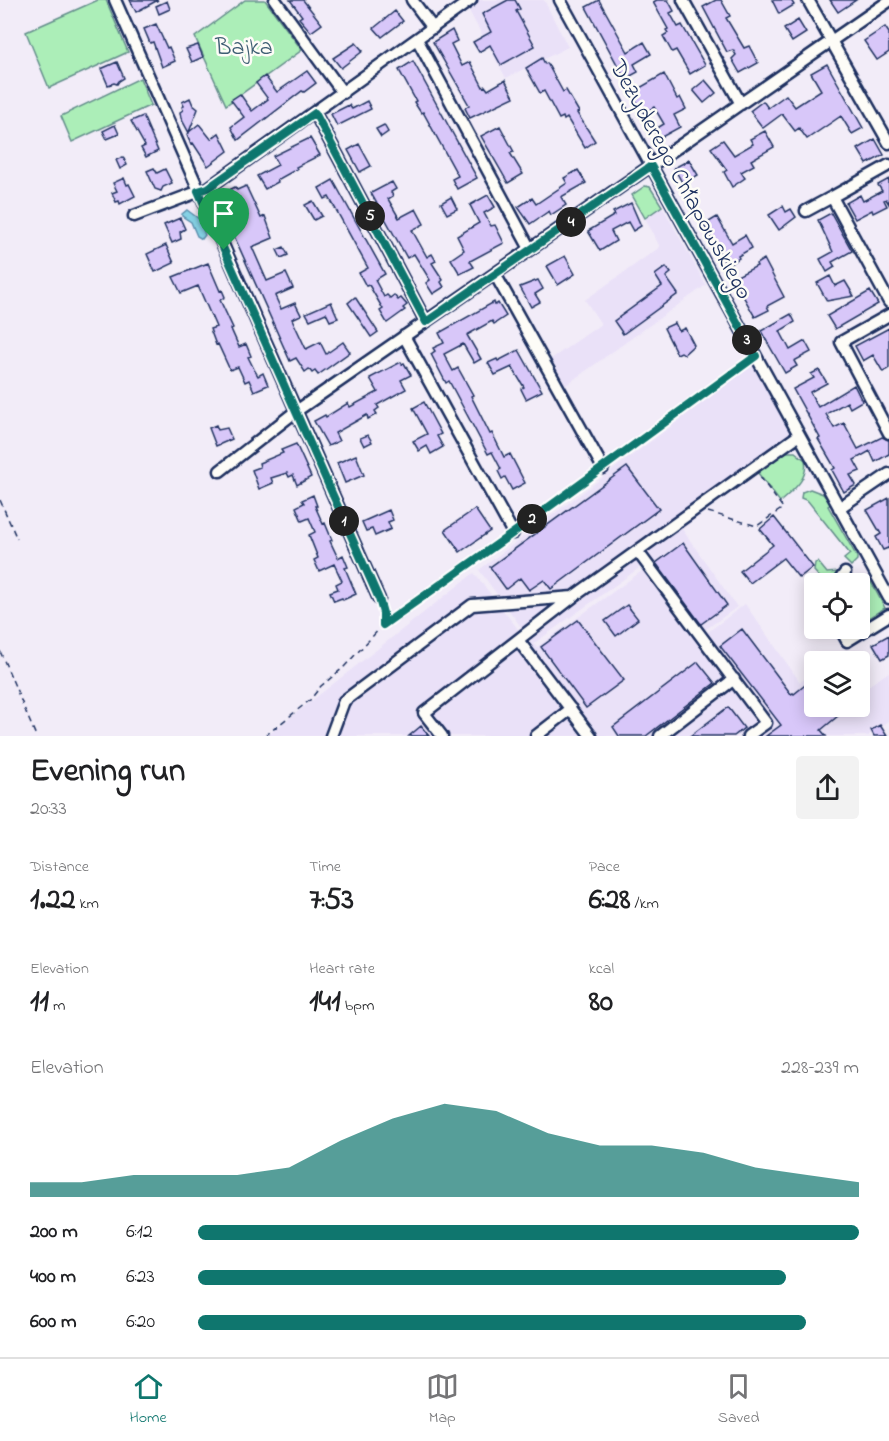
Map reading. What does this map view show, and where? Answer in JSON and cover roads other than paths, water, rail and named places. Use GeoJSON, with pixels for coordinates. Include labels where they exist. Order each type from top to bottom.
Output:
{"type":"FeatureCollection","features":[{"type":"Feature","properties":{"kind":"street"},"geometry":{"type":"LineString","coordinates":[[115,0],[379,599]]}},
{"type":"Feature","properties":{"kind":"street"},"geometry":{"type":"LineString","coordinates":[[275,0],[343,93]]}},
{"type":"Feature","properties":{"kind":"street"},"geometry":{"type":"LineString","coordinates":[[412,0],[433,28]]}},
{"type":"Feature","properties":{"kind":"street"},"geometry":{"type":"LineString","coordinates":[[134,216],[208,188],[471,0]]}},
{"type":"Feature","properties":{"kind":"street","name":"Dezyderego Chłapowskiego"},"geometry":{"type":"LineString","coordinates":[[560,0],[889,598]]}},
{"type":"Feature","properties":{"kind":"street"},"geometry":{"type":"LineString","coordinates":[[683,0],[741,104]]}},
{"type":"Feature","properties":{"kind":"street"},"geometry":{"type":"LineString","coordinates":[[807,0],[887,135]]}},
{"type":"Feature","properties":{"kind":"street"},"geometry":{"type":"LineString","coordinates":[[220,471],[295,412],[889,1]]}},
{"type":"Feature","properties":{"kind":"street"},"geometry":{"type":"LineString","coordinates":[[417,39],[530,249]]}},
{"type":"Feature","properties":{"kind":"street"},"geometry":{"type":"LineString","coordinates":[[315,113],[426,322]]}},
{"type":"Feature","properties":{"kind":"street"},"geometry":{"type":"LineString","coordinates":[[806,211],[889,165]]}},
{"type":"Feature","properties":{"kind":"street"},"geometry":{"type":"LineString","coordinates":[[832,197],[889,302]]}},
{"type":"Feature","properties":{"kind":"street"},"geometry":{"type":"LineString","coordinates":[[495,274],[603,468]]}},
{"type":"Feature","properties":{"kind":"street"},"geometry":{"type":"LineString","coordinates":[[889,315],[842,342],[889,433]]}},
{"type":"Feature","properties":{"kind":"street"},"geometry":{"type":"LineString","coordinates":[[404,336],[513,533]]}},
{"type":"Feature","properties":{"kind":"street"},"geometry":{"type":"LineString","coordinates":[[442,736],[424,713],[573,597],[799,435]]}},
{"type":"Feature","properties":{"kind":"street"},"geometry":{"type":"LineString","coordinates":[[839,508],[889,474]]}},
{"type":"Feature","properties":{"kind":"street"},"geometry":{"type":"LineString","coordinates":[[638,552],[766,723],[748,736]]}},
{"type":"Feature","properties":{"kind":"street"},"geometry":{"type":"LineString","coordinates":[[332,736],[344,701],[472,605],[573,597]]}},
{"type":"Feature","properties":{"kind":"street"},"geometry":{"type":"LineString","coordinates":[[870,627],[889,615]]}},
{"type":"Feature","properties":{"kind":"street"},"geometry":{"type":"LineString","coordinates":[[518,640],[591,736]]}},
{"type":"Feature","properties":{"kind":"street"},"geometry":{"type":"LineString","coordinates":[[660,736],[734,679]]}},
{"type":"Feature","properties":{"kind":"street"},"geometry":{"type":"LineString","coordinates":[[536,736],[571,709]]}},
{"type":"Feature","properties":{"kind":"water"},"geometry":{"type":"Polygon","coordinates":[[[187,210],[199,219],[205,235],[202,239],[197,236],[191,222],[182,216],[187,210]]]}},
{"type":"Feature","properties":{"kind":"park label","name":"Bajka"},"geometry":{"type":"Point","coordinates":[244,46]}}]}
